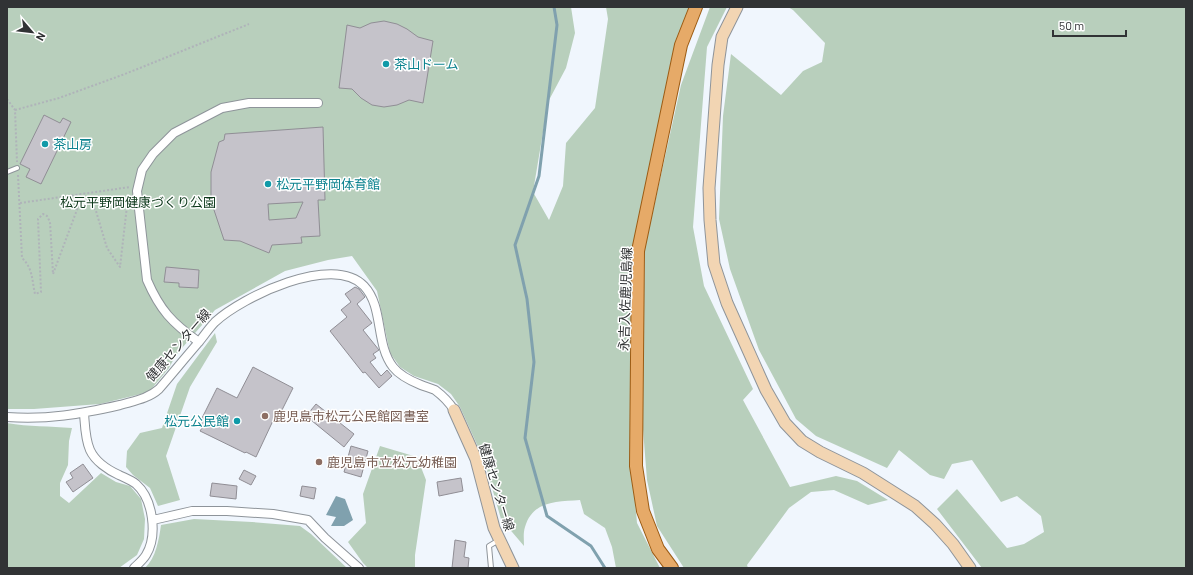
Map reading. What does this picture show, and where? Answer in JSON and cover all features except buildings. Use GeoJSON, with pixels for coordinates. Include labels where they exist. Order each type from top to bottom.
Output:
{"type":"FeatureCollection","features":[{"type":"Feature","properties":{"kind":"main road","name":"永吉入佐鹿児島線"},"geometry":{"type":"LineString","coordinates":[[672,568],[658,549],[644,511],[636,466],[638,251],[680,45],[696,7]]}},
{"type":"Feature","properties":{"kind":"street"},"geometry":{"type":"LineString","coordinates":[[737,7],[722,37],[718,65],[709,188],[714,264],[727,303],[766,390],[784,423],[802,441],[820,452],[863,473],[915,506],[935,524],[953,544],[970,568]]}},
{"type":"Feature","properties":{"kind":"street"},"geometry":{"type":"LineString","coordinates":[[199,342],[177,326],[167,316],[152,293],[146,280],[137,191],[142,170],[153,154],[174,133],[222,108],[249,103],[318,102]]}},
{"type":"Feature","properties":{"kind":"street","name":"健康センター線"},"geometry":{"type":"LineString","coordinates":[[7,417],[55,417],[84,413],[139,400],[153,395],[199,342],[214,322],[231,309],[254,296],[284,283],[323,273],[338,274],[362,284],[370,293],[374,303],[386,357],[395,369],[406,379],[434,390],[448,401],[454,410],[476,459],[488,509],[499,540],[513,568]]}},
{"type":"Feature","properties":{"kind":"street"},"geometry":{"type":"LineString","coordinates":[[84,413],[87,440],[90,450],[100,463],[117,474],[134,482],[143,491],[147,500],[153,520],[150,544],[147,554],[134,568]]}},
{"type":"Feature","properties":{"kind":"street"},"geometry":{"type":"LineString","coordinates":[[153,520],[192,511],[273,514],[308,520],[325,538],[359,568]]}},
{"type":"Feature","properties":{"kind":"lane"},"geometry":{"type":"LineString","coordinates":[[7,172],[17,168]]}},
{"type":"Feature","properties":{"kind":"lane"},"geometry":{"type":"LineString","coordinates":[[491,568],[489,546],[499,540]]}},
{"type":"Feature","properties":{"kind":"path"},"geometry":{"type":"LineString","coordinates":[[15,110],[59,98],[117,77],[249,24]]}},
{"type":"Feature","properties":{"kind":"path"},"geometry":{"type":"LineString","coordinates":[[7,99],[15,110],[22,258],[27,263],[32,273],[35,294],[41,292],[38,219],[43,214],[47,216],[50,222],[53,274],[78,207],[86,198],[96,211],[107,248],[120,268],[128,197],[133,187],[20,203]]}},
{"type":"Feature","properties":{"kind":"green space","name":"松元平野岡健康づくり公園"},"geometry":{"type":"Polygon","coordinates":[[[7,7],[571,7],[575,33],[566,68],[548,102],[533,192],[549,220],[563,186],[566,143],[595,108],[608,19],[606,7],[691,7],[674,47],[631,257],[630,446],[637,523],[660,568],[616,568],[612,547],[605,528],[584,514],[580,500],[555,502],[540,507],[529,518],[525,527],[524,546],[501,519],[484,460],[460,407],[451,394],[438,384],[414,376],[400,367],[390,353],[377,291],[352,256],[328,260],[285,271],[215,310],[176,355],[169,368],[149,392],[100,404],[34,409],[7,409],[7,7]]]}},
{"type":"Feature","properties":{"kind":"green space"},"geometry":{"type":"Polygon","coordinates":[[[710,7],[727,7],[707,47],[693,227],[704,286],[753,389],[743,400],[790,487],[836,476],[857,481],[888,500],[868,505],[834,490],[811,492],[789,508],[747,565],[748,568],[684,568],[657,526],[647,480],[641,404],[645,247],[681,85],[710,7]]]}},
{"type":"Feature","properties":{"kind":"green space"},"geometry":{"type":"Polygon","coordinates":[[[788,7],[1186,7],[1186,568],[982,568],[937,509],[957,489],[1007,548],[1024,544],[1044,532],[1041,516],[1017,496],[1001,502],[972,460],[952,464],[944,479],[930,475],[899,450],[887,468],[816,436],[796,419],[759,350],[730,269],[719,219],[723,116],[731,54],[781,95],[803,71],[822,62],[825,43],[793,10],[788,7]]]}},
{"type":"Feature","properties":{"kind":"green space"},"geometry":{"type":"Polygon","coordinates":[[[215,333],[217,342],[190,387],[166,456],[180,500],[158,506],[150,488],[133,475],[126,467],[127,451],[140,433],[162,428],[177,384],[215,333]]]}},
{"type":"Feature","properties":{"kind":"green space"},"geometry":{"type":"Polygon","coordinates":[[[7,423],[72,428],[69,441],[68,465],[60,483],[60,496],[69,503],[101,473],[116,482],[130,486],[141,499],[145,519],[144,539],[137,555],[119,568],[7,568],[7,423]]]}},
{"type":"Feature","properties":{"kind":"green space"},"geometry":{"type":"Polygon","coordinates":[[[380,446],[417,457],[426,480],[415,555],[415,568],[368,568],[348,542],[366,523],[363,494],[380,446]]]}},
{"type":"Feature","properties":{"kind":"green space"},"geometry":{"type":"Polygon","coordinates":[[[194,519],[300,526],[311,534],[347,568],[145,568],[149,564],[154,554],[161,525],[194,519]]]}},
{"type":"Feature","properties":{"kind":"water"},"geometry":{"type":"Polygon","coordinates":[[[336,496],[345,499],[353,520],[344,526],[331,526],[336,517],[326,515],[336,496]]]}},
{"type":"Feature","properties":{"kind":"waterway"},"geometry":{"type":"LineString","coordinates":[[554,7],[557,25],[539,176],[515,245],[527,299],[534,362],[525,438],[547,516],[591,546],[605,568]]}},
{"type":"Feature","properties":{"kind":"place","name":"茶山ドーム"},"geometry":{"type":"Point","coordinates":[386,64]}},
{"type":"Feature","properties":{"kind":"place","name":"茶山房"},"geometry":{"type":"Point","coordinates":[45,144]}},
{"type":"Feature","properties":{"kind":"place","name":"松元平野岡体育館"},"geometry":{"type":"Point","coordinates":[268,184]}},
{"type":"Feature","properties":{"kind":"place","name":"鹿児島市松元公民館図書室"},"geometry":{"type":"Point","coordinates":[265,416]}},
{"type":"Feature","properties":{"kind":"place","name":"松元公民館"},"geometry":{"type":"Point","coordinates":[237,421]}},
{"type":"Feature","properties":{"kind":"place","name":"鹿児島市立松元幼稚園"},"geometry":{"type":"Point","coordinates":[319,462]}}]}
